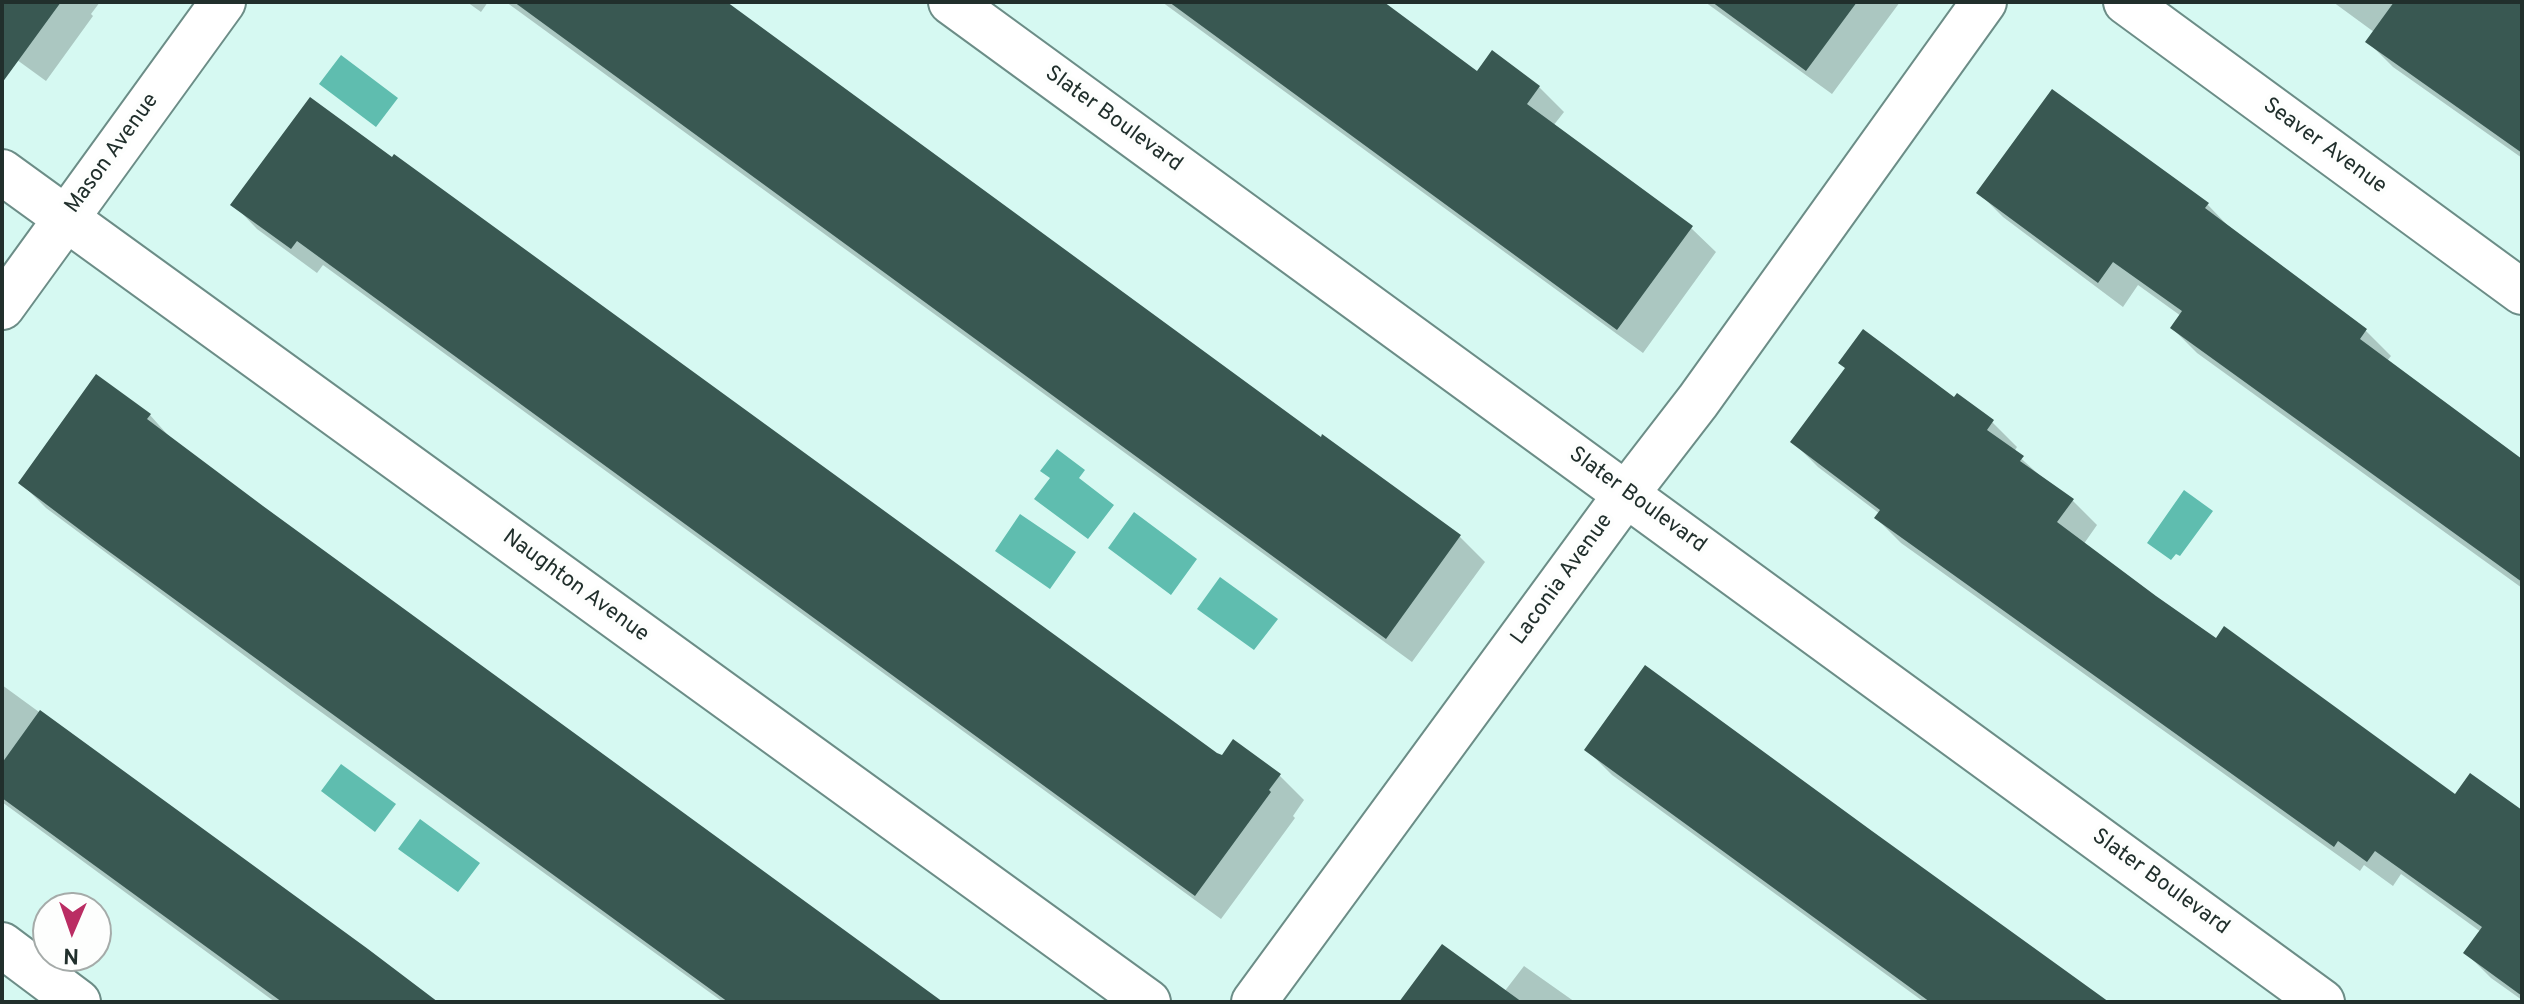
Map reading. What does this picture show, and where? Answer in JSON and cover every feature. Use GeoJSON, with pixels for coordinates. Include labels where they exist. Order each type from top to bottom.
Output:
{"type":"FeatureCollection","features":[{"type":"Feature","properties":{"kind":"street","name":"Mason Avenue"},"geometry":{"type":"LineString","coordinates":[[2,307],[223,2]]}},
{"type":"Feature","properties":{"kind":"street","name":"Slater Boulevard"},"geometry":{"type":"LineString","coordinates":[[951,2],[2322,1002]]}},
{"type":"Feature","properties":{"kind":"street","name":"Laconia Avenue"},"geometry":{"type":"LineString","coordinates":[[1254,1002],[1627,493],[1698,401],[1984,2]]}},
{"type":"Feature","properties":{"kind":"street","name":"Seaver Avenue"},"geometry":{"type":"LineString","coordinates":[[2126,2],[2522,292]]}},
{"type":"Feature","properties":{"kind":"street","name":"Naughton Avenue"},"geometry":{"type":"LineString","coordinates":[[2,172],[1148,1002]]}},
{"type":"Feature","properties":{"kind":"street"},"geometry":{"type":"LineString","coordinates":[[2,945],[78,1002]]}},
{"type":"Feature","properties":{"kind":"shaded area"},"geometry":{"type":"Polygon","coordinates":[[[341,55],[398,98],[376,127],[319,84],[341,55]]]}},
{"type":"Feature","properties":{"kind":"shaded area"},"geometry":{"type":"Polygon","coordinates":[[[1057,449],[1085,470],[1079,478],[1114,505],[1088,539],[1034,499],[1050,478],[1040,471],[1057,449]]]}},
{"type":"Feature","properties":{"kind":"shaded area"},"geometry":{"type":"Polygon","coordinates":[[[2184,490],[2213,511],[2180,556],[2176,554],[2171,560],[2147,543],[2184,490]]]}},
{"type":"Feature","properties":{"kind":"shaded area"},"geometry":{"type":"Polygon","coordinates":[[[1134,512],[1197,559],[1171,595],[1108,548],[1134,512]]]}},
{"type":"Feature","properties":{"kind":"shaded area"},"geometry":{"type":"Polygon","coordinates":[[[1020,514],[1076,552],[1050,589],[995,551],[1020,514]]]}},
{"type":"Feature","properties":{"kind":"shaded area"},"geometry":{"type":"Polygon","coordinates":[[[1220,577],[1278,619],[1254,650],[1197,609],[1220,577]]]}},
{"type":"Feature","properties":{"kind":"shaded area"},"geometry":{"type":"Polygon","coordinates":[[[341,764],[396,804],[375,832],[321,791],[341,764]]]}},
{"type":"Feature","properties":{"kind":"shaded area"},"geometry":{"type":"Polygon","coordinates":[[[420,819],[480,863],[458,892],[398,849],[420,819]]]}},
{"type":"Feature","properties":{"kind":"building"},"geometry":{"type":"Polygon","coordinates":[[[2,2],[61,2],[2,83],[2,2]]]}},
{"type":"Feature","properties":{"kind":"building"},"geometry":{"type":"Polygon","coordinates":[[[514,2],[727,2],[1321,437],[1322,434],[1461,535],[1386,639],[514,2]]]}},
{"type":"Feature","properties":{"kind":"building"},"geometry":{"type":"Polygon","coordinates":[[[1169,2],[1384,2],[1477,71],[1492,50],[1540,86],[1527,104],[1693,226],[1617,330],[1169,2]]]}},
{"type":"Feature","properties":{"kind":"building"},"geometry":{"type":"Polygon","coordinates":[[[1712,2],[1857,2],[1806,71],[1712,2]]]}},
{"type":"Feature","properties":{"kind":"building"},"geometry":{"type":"Polygon","coordinates":[[[2394,2],[2522,2],[2522,153],[2365,42],[2394,2]]]}},
{"type":"Feature","properties":{"kind":"building"},"geometry":{"type":"Polygon","coordinates":[[[2052,89],[2209,203],[2205,208],[2367,329],[2360,339],[2522,459],[2522,582],[2170,328],[2182,311],[2113,262],[2098,283],[1976,193],[2052,89]]]}},
{"type":"Feature","properties":{"kind":"building"},"geometry":{"type":"Polygon","coordinates":[[[310,97],[392,157],[394,154],[1217,753],[1222,755],[1233,739],[1281,774],[1195,896],[297,241],[291,249],[230,205],[310,97]]]}},
{"type":"Feature","properties":{"kind":"building"},"geometry":{"type":"Polygon","coordinates":[[[1863,329],[1954,397],[1957,393],[1994,420],[1987,430],[2024,456],[2020,461],[2074,499],[2057,522],[2156,596],[2216,638],[2224,626],[2455,794],[2470,773],[2522,810],[2522,996],[2463,953],[2482,927],[2375,851],[2367,862],[2338,841],[2334,847],[1874,518],[1880,510],[1790,442],[1845,368],[1838,363],[1863,329]]]}},
{"type":"Feature","properties":{"kind":"building"},"geometry":{"type":"Polygon","coordinates":[[[96,374],[151,414],[147,419],[263,506],[943,1002],[728,1002],[100,545],[18,483],[96,374]]]}},
{"type":"Feature","properties":{"kind":"building"},"geometry":{"type":"Polygon","coordinates":[[[1645,665],[2109,1002],[1930,1002],[1584,750],[1645,665]]]}},
{"type":"Feature","properties":{"kind":"building"},"geometry":{"type":"Polygon","coordinates":[[[40,710],[438,1002],[282,1002],[2,798],[2,763],[40,710]]]}},
{"type":"Feature","properties":{"kind":"building"},"geometry":{"type":"Polygon","coordinates":[[[1442,944],[1522,1002],[1399,1002],[1442,944]]]}}]}
